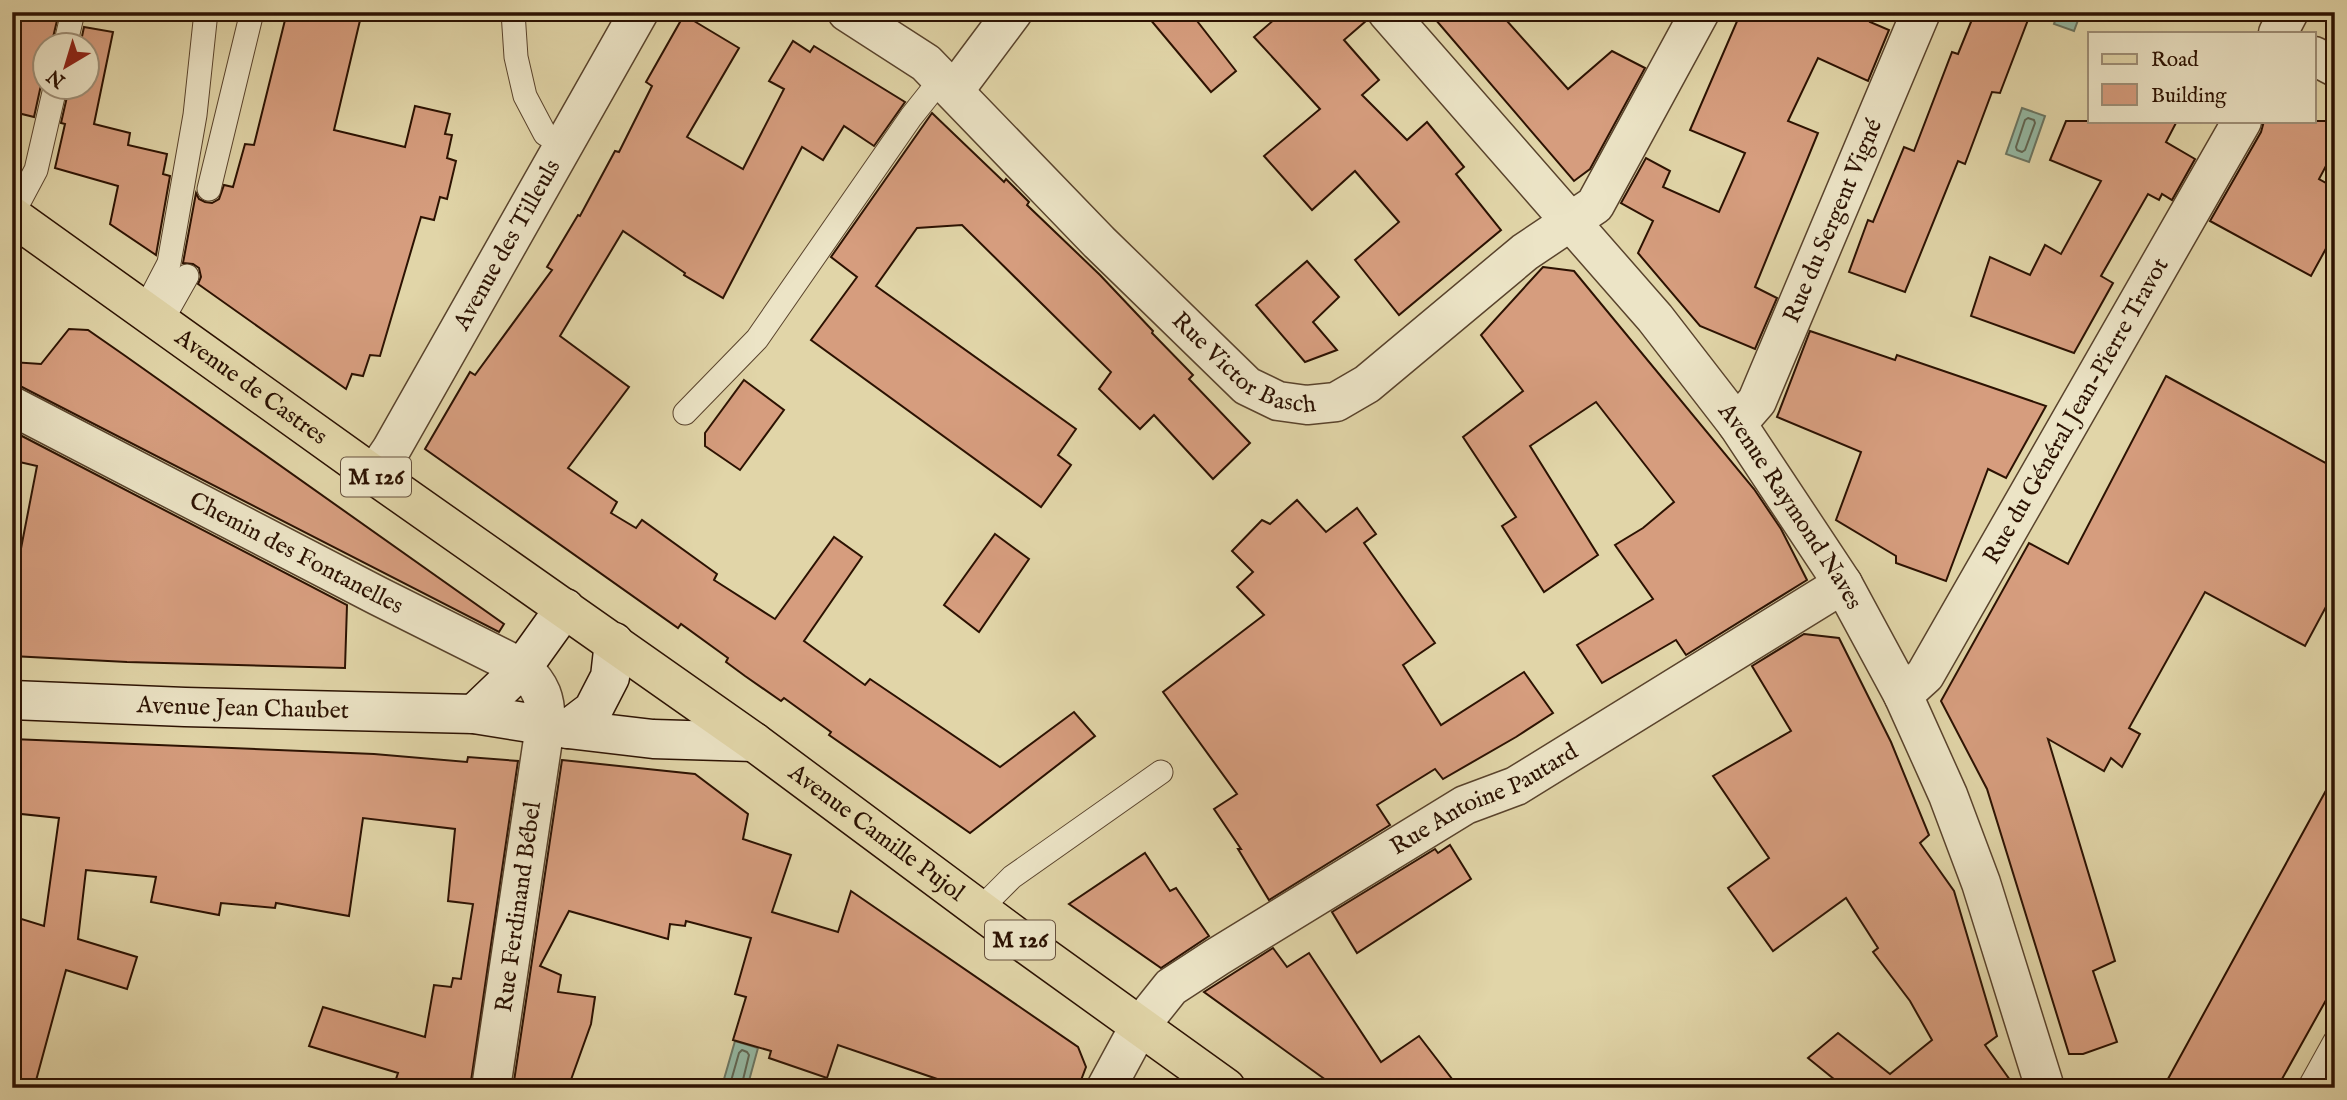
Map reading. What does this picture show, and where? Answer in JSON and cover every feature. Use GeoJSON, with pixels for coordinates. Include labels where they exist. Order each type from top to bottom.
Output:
{"type":"FeatureCollection","features":[{"type":"Feature","properties":{"kind":"main road","name":"Avenue de Castres"},"geometry":{"type":"LineString","coordinates":[[12,216],[591,627]]}},
{"type":"Feature","properties":{"kind":"main road","name":"Avenue Camille Pujol"},"geometry":{"type":"LineString","coordinates":[[591,627],[754,742],[979,910],[1226,1088]]}},
{"type":"Feature","properties":{"kind":"street","name":"Avenue des Tilleuls"},"geometry":{"type":"LineString","coordinates":[[374,475],[391,450],[639,12]]}},
{"type":"Feature","properties":{"kind":"street","name":"Rue Victor Basch"},"geometry":{"type":"LineString","coordinates":[[847,12],[926,62],[1099,242],[1213,356],[1247,386],[1278,401],[1307,405],[1336,402],[1367,384],[1525,252],[1595,205],[1700,12]]}},
{"type":"Feature","properties":{"kind":"street"},"geometry":{"type":"LineString","coordinates":[[948,85],[1013,12]]}},
{"type":"Feature","properties":{"kind":"street","name":"Avenue Raymond Naves"},"geometry":{"type":"LineString","coordinates":[[1387,12],[1655,318],[1737,424],[1843,584],[1903,695],[1948,795],[1981,883],[2045,1088]]}},
{"type":"Feature","properties":{"kind":"street","name":"Rue du Sergent Vigné"},"geometry":{"type":"LineString","coordinates":[[1737,424],[1757,401],[1921,12]]}},
{"type":"Feature","properties":{"kind":"street"},"geometry":{"type":"LineString","coordinates":[[2279,32],[2289,12]]}},
{"type":"Feature","properties":{"kind":"street"},"geometry":{"type":"LineString","coordinates":[[2316,57],[2335,67]]}},
{"type":"Feature","properties":{"kind":"street","name":"Rue du Général Jean-Pierre Travot"},"geometry":{"type":"LineString","coordinates":[[1903,695],[1925,675],[2241,122]]}},
{"type":"Feature","properties":{"kind":"street","name":"Chemin des Fontanelles"},"geometry":{"type":"LineString","coordinates":[[12,406],[365,590],[522,668],[534,679],[543,693],[546,710],[556,727]]}},
{"type":"Feature","properties":{"kind":"street","name":"Rue Antoine Pautard"},"geometry":{"type":"LineString","coordinates":[[1106,1088],[1139,1027],[1171,987],[1465,805],[1517,786],[1843,584]]}},
{"type":"Feature","properties":{"kind":"street"},"geometry":{"type":"LineString","coordinates":[[474,714],[522,668],[591,627],[610,677],[593,710],[556,727]]}},
{"type":"Feature","properties":{"kind":"street","name":"Avenue Jean Chaubet"},"geometry":{"type":"LineString","coordinates":[[12,699],[185,707],[474,714],[653,739],[754,742]]}},
{"type":"Feature","properties":{"kind":"street","name":"Rue Ferdinand Bébel"},"geometry":{"type":"LineString","coordinates":[[491,1088],[556,727]]}},
{"type":"Feature","properties":{"kind":"lane"},"geometry":{"type":"LineString","coordinates":[[68,32],[73,12]]}},
{"type":"Feature","properties":{"kind":"lane"},"geometry":{"type":"LineString","coordinates":[[152,316],[169,263],[195,115],[206,12]]}},
{"type":"Feature","properties":{"kind":"lane"},"geometry":{"type":"LineString","coordinates":[[209,189],[252,12]]}},
{"type":"Feature","properties":{"kind":"lane"},"geometry":{"type":"LineString","coordinates":[[513,12],[516,57],[525,96],[545,134],[563,144]]}},
{"type":"Feature","properties":{"kind":"lane"},"geometry":{"type":"LineString","coordinates":[[685,413],[757,339],[904,128],[948,85]]}},
{"type":"Feature","properties":{"kind":"lane"},"geometry":{"type":"LineString","coordinates":[[12,216],[36,170],[52,102]]}},
{"type":"Feature","properties":{"kind":"lane"},"geometry":{"type":"LineString","coordinates":[[152,316],[187,276]]}},
{"type":"Feature","properties":{"kind":"lane"},"geometry":{"type":"LineString","coordinates":[[979,910],[1012,877],[1161,772]]}},
{"type":"Feature","properties":{"kind":"lane"},"geometry":{"type":"LineString","coordinates":[[2309,1088],[2335,1041]]}},
{"type":"Feature","properties":{"kind":"water"},"geometry":{"type":"Polygon","coordinates":[[[2058,12],[2081,12],[2074,31],[2054,24],[2058,12]]]}},
{"type":"Feature","properties":{"kind":"water"},"geometry":{"type":"Polygon","coordinates":[[[2022,108],[2045,116],[2029,162],[2006,154],[2022,108]]]}},
{"type":"Feature","properties":{"kind":"water"},"geometry":{"type":"Polygon","coordinates":[[[735,1041],[758,1048],[747,1088],[722,1086],[735,1041]]]}},
{"type":"Feature","properties":{"kind":"building"},"geometry":{"type":"Polygon","coordinates":[[[12,12],[59,12],[54,32],[32,32],[32,102],[37,102],[34,117],[18,113],[12,104],[12,12]]]}},
{"type":"Feature","properties":{"kind":"building"},"geometry":{"type":"Polygon","coordinates":[[[287,12],[362,12],[334,130],[405,147],[415,106],[450,114],[445,134],[452,135],[447,158],[456,161],[447,199],[440,197],[434,220],[421,217],[380,356],[370,355],[363,376],[352,374],[346,389],[198,284],[201,277],[199,268],[183,263],[196,193],[199,199],[205,202],[212,203],[219,199],[224,185],[233,187],[245,144],[254,145],[287,12]]]}},
{"type":"Feature","properties":{"kind":"building"},"geometry":{"type":"Polygon","coordinates":[[[1144,12],[1190,12],[1236,71],[1211,92],[1144,12]]]}},
{"type":"Feature","properties":{"kind":"building"},"geometry":{"type":"Polygon","coordinates":[[[1283,12],[1366,12],[1367,20],[1344,40],[1379,80],[1362,95],[1407,140],[1427,122],[1464,167],[1456,174],[1501,230],[1399,315],[1355,260],[1399,222],[1355,171],[1312,210],[1264,156],[1320,109],[1254,37],[1283,12]]]}},
{"type":"Feature","properties":{"kind":"building"},"geometry":{"type":"Polygon","coordinates":[[[1429,12],[1499,12],[1568,89],[1612,51],[1645,68],[1590,169],[1574,181],[1429,12]]]}},
{"type":"Feature","properties":{"kind":"building"},"geometry":{"type":"Polygon","coordinates":[[[1741,12],[1874,12],[1870,22],[1889,30],[1868,81],[1818,58],[1788,121],[1818,133],[1755,287],[1777,298],[1755,349],[1700,326],[1638,253],[1653,221],[1621,203],[1646,158],[1670,171],[1663,187],[1719,212],[1745,153],[1690,130],[1741,12]]]}},
{"type":"Feature","properties":{"kind":"building"},"geometry":{"type":"Polygon","coordinates":[[[1984,12],[2031,12],[2000,93],[1992,92],[1965,164],[1958,161],[1905,292],[1849,272],[1868,220],[1873,222],[1904,147],[1914,151],[1952,52],[1958,54],[1973,17],[1980,19],[1984,12]]]}},
{"type":"Feature","properties":{"kind":"building"},"geometry":{"type":"Polygon","coordinates":[[[684,15],[739,48],[687,137],[743,169],[784,89],[769,81],[793,41],[810,52],[814,46],[905,102],[874,146],[844,126],[823,160],[802,147],[723,298],[684,275],[685,273],[623,231],[560,336],[629,387],[568,468],[617,502],[611,513],[636,528],[642,520],[717,574],[714,580],[775,619],[834,537],[862,557],[804,641],[865,685],[870,679],[1000,767],[1074,712],[1095,736],[970,833],[829,735],[831,732],[784,698],[781,701],[745,676],[726,662],[728,658],[681,624],[678,628],[425,449],[470,372],[475,375],[552,270],[547,267],[578,215],[580,216],[615,151],[619,152],[652,86],[646,82],[684,15]]]}},
{"type":"Feature","properties":{"kind":"building"},"geometry":{"type":"Polygon","coordinates":[[[84,27],[113,32],[102,85],[102,32],[83,32],[84,27]]]}},
{"type":"Feature","properties":{"kind":"building"},"geometry":{"type":"Polygon","coordinates":[[[66,102],[99,102],[94,124],[130,133],[128,145],[167,154],[163,174],[170,176],[156,255],[110,224],[118,186],[55,168],[65,124],[61,123],[66,102]]]}},
{"type":"Feature","properties":{"kind":"building"},"geometry":{"type":"Polygon","coordinates":[[[932,113],[1004,182],[1006,179],[1029,202],[1027,205],[1100,275],[1193,375],[1189,379],[1250,443],[1213,479],[1154,415],[1140,429],[1099,389],[1111,372],[962,225],[917,228],[876,286],[1076,429],[1058,455],[1071,465],[1041,507],[811,340],[857,277],[831,257],[932,113]]]}},
{"type":"Feature","properties":{"kind":"building"},"geometry":{"type":"Polygon","coordinates":[[[2066,121],[2176,122],[2166,142],[2195,159],[2172,200],[2162,194],[2159,200],[2148,194],[2101,276],[2113,283],[2074,353],[1971,316],[1990,257],[2030,275],[2045,245],[2061,254],[2101,181],[2050,160],[2066,121]]]}},
{"type":"Feature","properties":{"kind":"building"},"geometry":{"type":"Polygon","coordinates":[[[2335,121],[2335,149],[2319,179],[2335,188],[2335,232],[2311,276],[2210,221],[2261,132],[2264,122],[2335,121]]]}},
{"type":"Feature","properties":{"kind":"building"},"geometry":{"type":"Polygon","coordinates":[[[1307,261],[1339,297],[1313,322],[1337,350],[1305,362],[1256,305],[1307,261]]]}},
{"type":"Feature","properties":{"kind":"building"},"geometry":{"type":"Polygon","coordinates":[[[1543,267],[1574,271],[1754,489],[1781,529],[1807,580],[1686,655],[1676,640],[1602,683],[1577,645],[1653,599],[1615,545],[1643,528],[1674,502],[1596,402],[1530,446],[1598,555],[1544,592],[1502,526],[1516,517],[1463,437],[1523,391],[1481,335],[1543,267]]]}},
{"type":"Feature","properties":{"kind":"building"},"geometry":{"type":"Polygon","coordinates":[[[69,329],[88,330],[124,355],[504,624],[499,632],[12,384],[12,362],[41,364],[69,329]]]}},
{"type":"Feature","properties":{"kind":"building"},"geometry":{"type":"Polygon","coordinates":[[[1810,331],[1895,360],[1897,355],[2046,406],[2006,478],[1988,469],[1946,581],[1896,563],[1896,556],[1836,520],[1861,452],[1777,417],[1810,331]]]}},
{"type":"Feature","properties":{"kind":"building"},"geometry":{"type":"Polygon","coordinates":[[[2166,376],[2335,468],[2335,590],[2305,646],[2205,592],[2129,728],[2140,734],[2122,767],[2111,758],[2104,771],[2048,739],[2115,961],[2093,971],[2117,1042],[2083,1054],[2069,1054],[1987,789],[1941,701],[2029,543],[2068,564],[2166,376]]]}},
{"type":"Feature","properties":{"kind":"building"},"geometry":{"type":"Polygon","coordinates":[[[744,380],[784,410],[740,470],[705,446],[705,433],[744,380]]]}},
{"type":"Feature","properties":{"kind":"building"},"geometry":{"type":"Polygon","coordinates":[[[20,435],[347,605],[345,668],[12,656],[12,568],[17,569],[37,466],[15,461],[20,435]]]}},
{"type":"Feature","properties":{"kind":"building"},"geometry":{"type":"Polygon","coordinates":[[[1297,500],[1326,532],[1357,508],[1376,534],[1364,543],[1435,643],[1403,665],[1441,725],[1524,672],[1553,713],[1443,779],[1435,769],[1377,805],[1390,825],[1269,900],[1238,849],[1241,849],[1214,809],[1237,794],[1163,692],[1264,615],[1237,587],[1253,572],[1232,551],[1262,520],[1270,524],[1297,500]]]}},
{"type":"Feature","properties":{"kind":"building"},"geometry":{"type":"Polygon","coordinates":[[[995,534],[1029,559],[979,632],[944,605],[995,534]]]}},
{"type":"Feature","properties":{"kind":"building"},"geometry":{"type":"Polygon","coordinates":[[[1804,634],[1839,638],[1891,742],[1929,835],[1920,843],[1954,891],[1997,1036],[1985,1045],[2010,1080],[1987,1088],[1845,1088],[1808,1058],[1838,1033],[1890,1074],[1932,1040],[1910,1001],[1873,952],[1878,948],[1846,898],[1773,951],[1728,888],[1769,858],[1713,776],[1791,731],[1752,666],[1804,634]]]}},
{"type":"Feature","properties":{"kind":"building"},"geometry":{"type":"Polygon","coordinates":[[[12,739],[374,754],[467,762],[468,757],[518,761],[470,1088],[393,1088],[398,1073],[309,1046],[323,1007],[425,1037],[434,985],[451,987],[453,978],[461,979],[473,904],[448,901],[455,829],[363,818],[349,916],[276,903],[275,908],[221,903],[219,915],[151,902],[156,877],[86,870],[78,939],[137,957],[127,989],[66,970],[34,1088],[12,1088],[12,916],[44,926],[59,818],[12,813],[12,739]]]}},
{"type":"Feature","properties":{"kind":"building"},"geometry":{"type":"Polygon","coordinates":[[[562,760],[695,774],[748,814],[743,839],[791,855],[772,912],[838,932],[851,891],[1078,1047],[1086,1067],[1078,1088],[941,1088],[943,1081],[838,1045],[827,1078],[769,1058],[771,1051],[733,1040],[746,997],[735,994],[751,938],[686,921],[685,926],[670,924],[668,939],[569,911],[540,966],[561,975],[558,992],[595,997],[591,1024],[568,1088],[513,1088],[562,760]]]}},
{"type":"Feature","properties":{"kind":"building"},"geometry":{"type":"Polygon","coordinates":[[[2335,774],[2335,984],[2277,1088],[2163,1088],[2335,774]]]}},
{"type":"Feature","properties":{"kind":"building"},"geometry":{"type":"Polygon","coordinates":[[[1450,845],[1471,879],[1357,953],[1332,912],[1435,849],[1438,853],[1450,845]]]}},
{"type":"Feature","properties":{"kind":"building"},"geometry":{"type":"Polygon","coordinates":[[[1145,853],[1170,891],[1176,888],[1209,936],[1161,968],[1069,904],[1145,853]]]}},
{"type":"Feature","properties":{"kind":"building"},"geometry":{"type":"Polygon","coordinates":[[[1273,948],[1287,967],[1309,953],[1381,1062],[1419,1036],[1459,1088],[1337,1088],[1204,992],[1273,948]]]}}]}
